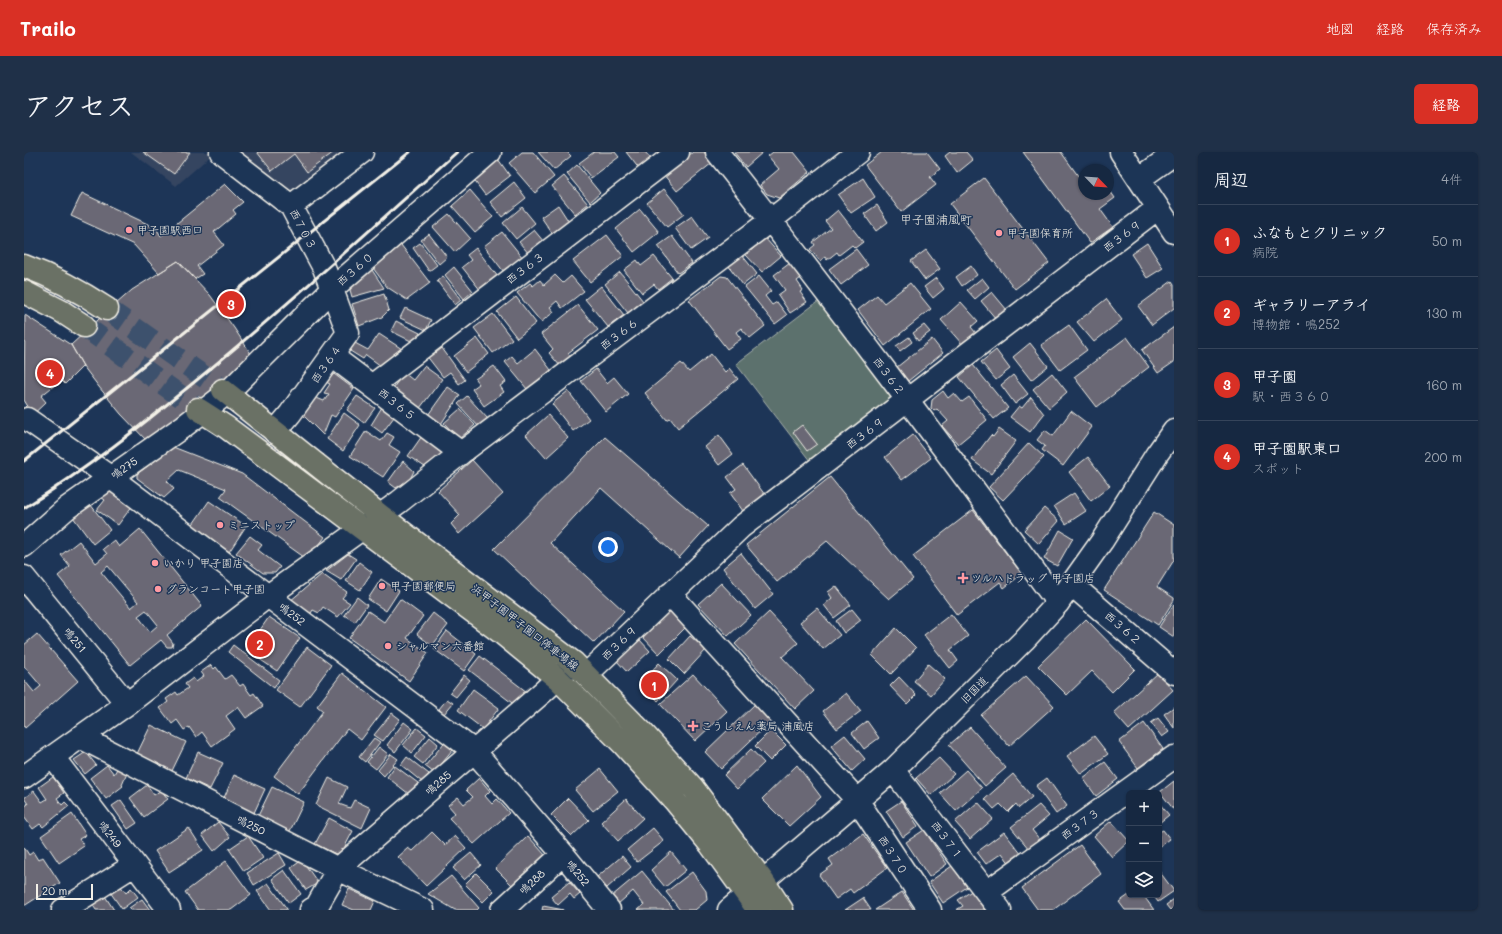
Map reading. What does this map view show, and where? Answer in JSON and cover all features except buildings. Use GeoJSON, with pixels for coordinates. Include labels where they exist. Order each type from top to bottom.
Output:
{"type":"FeatureCollection","features":[{"type":"Feature","properties":{"kind":"main road"},"geometry":{"type":"LineString","coordinates":[[24,266],[86,294],[107,309]]}},
{"type":"Feature","properties":{"kind":"main road"},"geometry":{"type":"LineString","coordinates":[[24,292],[61,311],[84,326]]}},
{"type":"Feature","properties":{"kind":"main road","name":"浜甲子園甲子園口停車場線"},"geometry":{"type":"LineString","coordinates":[[225,391],[380,515],[580,669],[641,731],[693,788],[756,895]]}},
{"type":"Feature","properties":{"kind":"main road","name":"浜甲子園甲子園口停車場線"},"geometry":{"type":"LineString","coordinates":[[200,411],[226,428],[503,634],[558,679],[624,745],[675,801],[710,844],[756,895],[782,910]]}},
{"type":"Feature","properties":{"kind":"street","name":"西７０３"},"geometry":{"type":"LineString","coordinates":[[221,152],[291,206],[324,268],[332,289]]}},
{"type":"Feature","properties":{"kind":"street"},"geometry":{"type":"LineString","coordinates":[[291,206],[362,152]]}},
{"type":"Feature","properties":{"kind":"street","name":"西３６０"},"geometry":{"type":"LineString","coordinates":[[225,391],[332,289],[490,152]]}},
{"type":"Feature","properties":{"kind":"street","name":"西３６３"},"geometry":{"type":"LineString","coordinates":[[373,385],[678,152]]}},
{"type":"Feature","properties":{"kind":"street","name":"西３６２"},"geometry":{"type":"LineString","coordinates":[[717,152],[771,220],[908,400],[1058,602]]}},
{"type":"Feature","properties":{"kind":"street","name":"西３６６"},"geometry":{"type":"LineString","coordinates":[[24,776],[127,704],[268,596],[380,515],[771,220],[858,152]]}},
{"type":"Feature","properties":{"kind":"street"},"geometry":{"type":"LineString","coordinates":[[1121,152],[1174,232]]}},
{"type":"Feature","properties":{"kind":"street"},"geometry":{"type":"LineString","coordinates":[[1139,179],[1174,154]]}},
{"type":"Feature","properties":{"kind":"street","name":"西３６９"},"geometry":{"type":"LineString","coordinates":[[580,669],[670,594],[741,527],[1158,208]]}},
{"type":"Feature","properties":{"kind":"street","name":"西３６４"},"geometry":{"type":"LineString","coordinates":[[275,432],[290,414],[348,333],[332,289]]}},
{"type":"Feature","properties":{"kind":"street","name":"西３６５"},"geometry":{"type":"LineString","coordinates":[[332,356],[373,385],[461,453]]}},
{"type":"Feature","properties":{"kind":"street","name":"鳴275"},"geometry":{"type":"LineString","coordinates":[[24,546],[67,508],[184,426],[225,391]]}},
{"type":"Feature","properties":{"kind":"street","name":"鳴252"},"geometry":{"type":"LineString","coordinates":[[27,419],[110,477],[474,751],[609,910]]}},
{"type":"Feature","properties":{"kind":"street","name":"旧国道"},"geometry":{"type":"LineString","coordinates":[[729,910],[756,895],[857,800],[893,770],[1024,640],[1058,602],[1102,541],[1157,454],[1174,430]]}},
{"type":"Feature","properties":{"kind":"street","name":"鳴251"},"geometry":{"type":"LineString","coordinates":[[24,577],[127,704]]}},
{"type":"Feature","properties":{"kind":"street","name":"西３６２"},"geometry":{"type":"LineString","coordinates":[[1071,584],[1174,673]]}},
{"type":"Feature","properties":{"kind":"street","name":"西３７０"},"geometry":{"type":"LineString","coordinates":[[670,594],[857,800],[930,910]]}},
{"type":"Feature","properties":{"kind":"street","name":"鳴285"},"geometry":{"type":"LineString","coordinates":[[311,910],[317,906],[338,869],[558,679],[580,669]]}},
{"type":"Feature","properties":{"kind":"street","name":"鳴250"},"geometry":{"type":"LineString","coordinates":[[80,737],[338,869],[423,910]]}},
{"type":"Feature","properties":{"kind":"street","name":"鳴249"},"geometry":{"type":"LineString","coordinates":[[53,757],[169,910]]}},
{"type":"Feature","properties":{"kind":"street","name":"西３７３"},"geometry":{"type":"LineString","coordinates":[[987,892],[1174,757]]}},
{"type":"Feature","properties":{"kind":"street","name":"西３７１"},"geometry":{"type":"LineString","coordinates":[[893,770],[1000,910]]}},
{"type":"Feature","properties":{"kind":"street","name":"鳴288"},"geometry":{"type":"LineString","coordinates":[[502,910],[563,854]]}},
{"type":"Feature","properties":{"kind":"street"},"geometry":{"type":"LineString","coordinates":[[63,910],[134,865]]}},
{"type":"Feature","properties":{"kind":"shaded area"},"geometry":{"type":"Polygon","coordinates":[[[131,152],[215,152],[176,186],[131,152]]]}},
{"type":"Feature","properties":{"kind":"shaded area"},"geometry":{"type":"Polygon","coordinates":[[[234,152],[348,152],[293,193],[234,152]]]}},
{"type":"Feature","properties":{"kind":"green space"},"geometry":{"type":"Polygon","coordinates":[[[820,300],[894,397],[810,461],[736,364],[820,300]]]}},
{"type":"Feature","properties":{"kind":"tunnel"},"geometry":{"type":"LineString","coordinates":[[107,309],[223,390]]}},
{"type":"Feature","properties":{"kind":"tunnel"},"geometry":{"type":"LineString","coordinates":[[84,326],[198,409]]}},
{"type":"Feature","properties":{"kind":"railway"},"geometry":{"type":"LineString","coordinates":[[24,461],[410,152]]}},
{"type":"Feature","properties":{"kind":"railway"},"geometry":{"type":"LineString","coordinates":[[24,508],[70,478],[156,414],[297,295],[457,152]]}},
{"type":"Feature","properties":{"kind":"place","name":"甲子園駅西口"},"geometry":{"type":"Point","coordinates":[129,230]}},
{"type":"Feature","properties":{"kind":"place","name":"甲子園保育所"},"geometry":{"type":"Point","coordinates":[999,233]}},
{"type":"Feature","properties":{"kind":"place","name":"甲子園"},"geometry":{"type":"Point","coordinates":[231,304]}},
{"type":"Feature","properties":{"kind":"place","name":"甲子園駅東口"},"geometry":{"type":"Point","coordinates":[50,373]}},
{"type":"Feature","properties":{"kind":"place","name":"ミニストップ"},"geometry":{"type":"Point","coordinates":[220,525]}},
{"type":"Feature","properties":{"kind":"place","name":"いかり 甲子園店"},"geometry":{"type":"Point","coordinates":[155,563]}},
{"type":"Feature","properties":{"kind":"place","name":"ツルハドラッグ 甲子園店"},"geometry":{"type":"Point","coordinates":[963,578]}},
{"type":"Feature","properties":{"kind":"place","name":"甲子園郵便局"},"geometry":{"type":"Point","coordinates":[382,586]}},
{"type":"Feature","properties":{"kind":"place","name":"グランコート甲子園"},"geometry":{"type":"Point","coordinates":[158,589]}},
{"type":"Feature","properties":{"kind":"place","name":"ギャラリーアライ"},"geometry":{"type":"Point","coordinates":[260,644]}},
{"type":"Feature","properties":{"kind":"place","name":"シャルマン六番館"},"geometry":{"type":"Point","coordinates":[388,646]}},
{"type":"Feature","properties":{"kind":"place","name":"ふなもとクリニック"},"geometry":{"type":"Point","coordinates":[654,685]}},
{"type":"Feature","properties":{"kind":"place","name":"こうしえん薬局 浦風店"},"geometry":{"type":"Point","coordinates":[693,726]}},
{"type":"Feature","properties":{"kind":"district","name":"甲子園浦風町"},"geometry":{"type":"Point","coordinates":[936,220]}}]}
